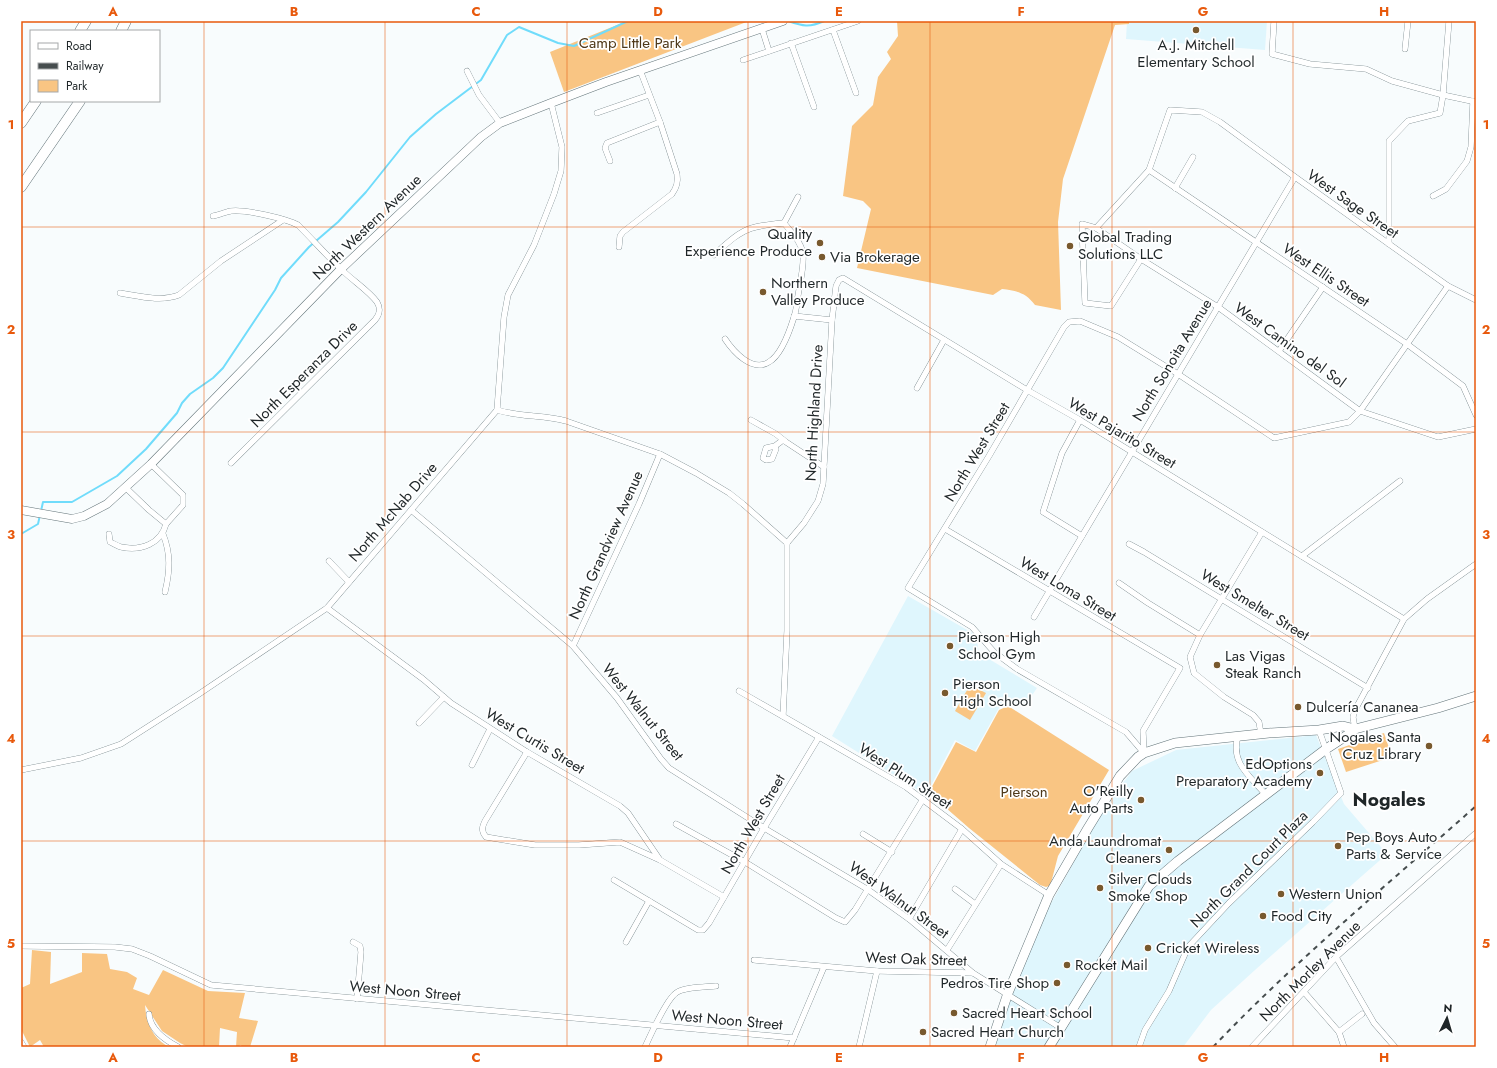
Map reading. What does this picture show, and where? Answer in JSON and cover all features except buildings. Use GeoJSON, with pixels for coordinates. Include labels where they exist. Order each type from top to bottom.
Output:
{"type":"FeatureCollection","features":[{"type":"Feature","properties":{"kind":"highway"},"geometry":{"type":"LineString","coordinates":[[81,30],[86,21]]}},
{"type":"Feature","properties":{"kind":"highway"},"geometry":{"type":"LineString","coordinates":[[122,30],[126,21]]}},
{"type":"Feature","properties":{"kind":"highway"},"geometry":{"type":"LineString","coordinates":[[21,123],[35,102]]}},
{"type":"Feature","properties":{"kind":"highway"},"geometry":{"type":"LineString","coordinates":[[21,187],[79,102]]}},
{"type":"Feature","properties":{"kind":"main road"},"geometry":{"type":"LineString","coordinates":[[1049,1047],[1149,886],[1178,861],[1326,749],[1355,729],[1438,708],[1476,696]]}},
{"type":"Feature","properties":{"kind":"main road"},"geometry":{"type":"LineString","coordinates":[[990,1047],[1008,993],[1049,895],[1120,776],[1138,757],[1144,753],[1175,743],[1238,736],[1319,730],[1343,726],[1355,729]]}},
{"type":"Feature","properties":{"kind":"street","name":"North Western Avenue"},"geometry":{"type":"LineString","coordinates":[[21,510],[72,519],[94,512],[107,504],[151,464],[341,269],[480,137],[500,123],[640,70],[783,21]]}},
{"type":"Feature","properties":{"kind":"street"},"geometry":{"type":"LineString","coordinates":[[743,60],[858,21]]}},
{"type":"Feature","properties":{"kind":"street"},"geometry":{"type":"LineString","coordinates":[[1274,21],[1272,54],[1310,64],[1366,69],[1392,81],[1443,95],[1474,101],[1471,147],[1467,160],[1446,189],[1433,196]]}},
{"type":"Feature","properties":{"kind":"street"},"geometry":{"type":"LineString","coordinates":[[1406,49],[1408,21]]}},
{"type":"Feature","properties":{"kind":"street"},"geometry":{"type":"LineString","coordinates":[[1389,244],[1389,141],[1408,122],[1440,113],[1443,95],[1449,21]]}},
{"type":"Feature","properties":{"kind":"street"},"geometry":{"type":"LineString","coordinates":[[762,29],[769,51]]}},
{"type":"Feature","properties":{"kind":"street"},"geometry":{"type":"LineString","coordinates":[[833,30],[856,93]]}},
{"type":"Feature","properties":{"kind":"street"},"geometry":{"type":"LineString","coordinates":[[791,43],[814,107]]}},
{"type":"Feature","properties":{"kind":"street"},"geometry":{"type":"LineString","coordinates":[[619,247],[620,236],[623,232],[672,194],[678,181],[660,122],[640,70]]}},
{"type":"Feature","properties":{"kind":"street"},"geometry":{"type":"LineString","coordinates":[[467,71],[478,95],[500,123]]}},
{"type":"Feature","properties":{"kind":"street"},"geometry":{"type":"LineString","coordinates":[[597,113],[649,95]]}},
{"type":"Feature","properties":{"kind":"street"},"geometry":{"type":"LineString","coordinates":[[551,103],[562,147],[561,171],[554,194],[534,245],[508,295],[504,317],[497,410],[509,413],[555,418],[660,454],[729,493],[788,543],[787,631],[783,716]]}},
{"type":"Feature","properties":{"kind":"street","name":"West Sage Street"},"geometry":{"type":"LineString","coordinates":[[1149,170],[1170,110],[1202,112],[1220,122],[1448,286],[1476,300]]}},
{"type":"Feature","properties":{"kind":"street"},"geometry":{"type":"LineString","coordinates":[[610,161],[605,146],[607,143],[660,122]]}},
{"type":"Feature","properties":{"kind":"street"},"geometry":{"type":"LineString","coordinates":[[1175,188],[1193,157]]}},
{"type":"Feature","properties":{"kind":"street"},"geometry":{"type":"LineString","coordinates":[[1096,228],[1149,170]]}},
{"type":"Feature","properties":{"kind":"street","name":"West Ellis Street"},"geometry":{"type":"LineString","coordinates":[[1149,170],[1407,344],[1462,386],[1476,415]]}},
{"type":"Feature","properties":{"kind":"street","name":"North Sonoita Avenue"},"geometry":{"type":"LineString","coordinates":[[1034,617],[1295,177]]}},
{"type":"Feature","properties":{"kind":"street"},"geometry":{"type":"LineString","coordinates":[[784,223],[798,197]]}},
{"type":"Feature","properties":{"kind":"street"},"geometry":{"type":"LineString","coordinates":[[213,216],[231,211],[241,211],[264,214],[292,222],[298,225],[341,269]]}},
{"type":"Feature","properties":{"kind":"street"},"geometry":{"type":"LineString","coordinates":[[120,293],[160,298],[171,298],[179,295],[221,261],[283,220]]}},
{"type":"Feature","properties":{"kind":"street"},"geometry":{"type":"LineString","coordinates":[[714,255],[746,230],[753,227],[784,223]]}},
{"type":"Feature","properties":{"kind":"street"},"geometry":{"type":"LineString","coordinates":[[725,339],[740,356],[752,364],[760,365],[769,363],[781,347],[794,316],[802,270],[803,254],[797,239],[784,223]]}},
{"type":"Feature","properties":{"kind":"street","name":"West Camino del Sol"},"geometry":{"type":"LineString","coordinates":[[1141,259],[1111,306],[1085,303],[1082,224],[1096,228],[1141,259],[1218,306],[1360,411],[1438,437],[1476,429]]}},
{"type":"Feature","properties":{"kind":"street","name":"North Esperanza Drive"},"geometry":{"type":"LineString","coordinates":[[231,463],[375,320],[379,313],[377,303],[372,297],[341,269]]}},
{"type":"Feature","properties":{"kind":"street","name":"West Pajarito Street"},"geometry":{"type":"LineString","coordinates":[[834,293],[839,280],[843,278],[1027,390],[1080,420],[1404,619]]}},
{"type":"Feature","properties":{"kind":"street"},"geometry":{"type":"LineString","coordinates":[[1178,374],[1274,438],[1349,422],[1360,411],[1448,286]]}},
{"type":"Feature","properties":{"kind":"street"},"geometry":{"type":"LineString","coordinates":[[1279,350],[1323,287]]}},
{"type":"Feature","properties":{"kind":"street","name":"North Highland Drive"},"geometry":{"type":"LineString","coordinates":[[788,543],[804,523],[818,501],[823,484],[834,293]]}},
{"type":"Feature","properties":{"kind":"street"},"geometry":{"type":"LineString","coordinates":[[794,316],[832,320]]}},
{"type":"Feature","properties":{"kind":"street","name":"North West Street"},"geometry":{"type":"LineString","coordinates":[[1144,753],[1126,732],[1017,669],[994,652],[972,627],[908,588],[1001,436],[1064,327],[1069,322],[1080,321],[1118,337],[1178,374]]}},
{"type":"Feature","properties":{"kind":"street"},"geometry":{"type":"LineString","coordinates":[[917,388],[944,340]]}},
{"type":"Feature","properties":{"kind":"street","name":"North McNab Drive"},"geometry":{"type":"LineString","coordinates":[[21,770],[81,758],[121,744],[199,694],[327,608],[497,410]]}},
{"type":"Feature","properties":{"kind":"street"},"geometry":{"type":"LineString","coordinates":[[751,420],[776,434],[824,467]]}},
{"type":"Feature","properties":{"kind":"street"},"geometry":{"type":"LineString","coordinates":[[1080,420],[1062,453],[1043,512],[1082,536]]}},
{"type":"Feature","properties":{"kind":"street"},"geometry":{"type":"LineString","coordinates":[[775,446],[783,440]]}},
{"type":"Feature","properties":{"kind":"street","name":"North Grandview Avenue"},"geometry":{"type":"LineString","coordinates":[[573,646],[639,504],[660,454]]}},
{"type":"Feature","properties":{"kind":"street"},"geometry":{"type":"LineString","coordinates":[[109,534],[110,542],[121,547],[139,547],[152,544],[163,534],[166,524],[183,505],[183,495],[151,464]]}},
{"type":"Feature","properties":{"kind":"street"},"geometry":{"type":"LineString","coordinates":[[1302,556],[1400,481]]}},
{"type":"Feature","properties":{"kind":"street"},"geometry":{"type":"LineString","coordinates":[[125,487],[166,524]]}},
{"type":"Feature","properties":{"kind":"street","name":"West Walnut Street"},"geometry":{"type":"LineString","coordinates":[[411,510],[573,646],[617,698],[669,768],[764,828],[868,889],[909,919],[973,973]]}},
{"type":"Feature","properties":{"kind":"street","name":"West Loma Street"},"geometry":{"type":"LineString","coordinates":[[945,529],[1180,668],[1143,731],[1144,753]]}},
{"type":"Feature","properties":{"kind":"street"},"geometry":{"type":"LineString","coordinates":[[1261,734],[1259,722],[1253,715],[1224,697],[1194,673],[1190,657],[1200,635],[1262,532]]}},
{"type":"Feature","properties":{"kind":"street"},"geometry":{"type":"LineString","coordinates":[[163,534],[167,544],[169,558],[169,574],[165,592]]}},
{"type":"Feature","properties":{"kind":"street","name":"West Smelter Street"},"geometry":{"type":"LineString","coordinates":[[1129,544],[1368,688]]}},
{"type":"Feature","properties":{"kind":"street"},"geometry":{"type":"LineString","coordinates":[[329,561],[349,582]]}},
{"type":"Feature","properties":{"kind":"street"},"geometry":{"type":"LineString","coordinates":[[1355,729],[1353,717],[1355,710],[1404,619],[1426,599],[1476,564]]}},
{"type":"Feature","properties":{"kind":"street"},"geometry":{"type":"LineString","coordinates":[[1119,583],[1200,635]]}},
{"type":"Feature","properties":{"kind":"street","name":"West Curtis Street"},"geometry":{"type":"LineString","coordinates":[[327,608],[423,679],[444,697],[490,729],[620,806],[628,813],[660,860],[724,897]]}},
{"type":"Feature","properties":{"kind":"street","name":"West Plum Street"},"geometry":{"type":"LineString","coordinates":[[739,691],[902,785],[962,829],[1001,864],[1049,895]]}},
{"type":"Feature","properties":{"kind":"street"},"geometry":{"type":"LineString","coordinates":[[419,723],[444,697]]}},
{"type":"Feature","properties":{"kind":"street"},"geometry":{"type":"LineString","coordinates":[[472,765],[490,729]]}},
{"type":"Feature","properties":{"kind":"street","name":"North Grand Court Plaza"},"geometry":{"type":"LineString","coordinates":[[1139,1047],[1145,1030],[1169,991],[1188,947],[1229,903],[1341,793],[1319,730]]}},
{"type":"Feature","properties":{"kind":"street"},"geometry":{"type":"LineString","coordinates":[[1238,736],[1236,755],[1241,766],[1266,795]]}},
{"type":"Feature","properties":{"kind":"street","name":"North West Street"},"geometry":{"type":"LineString","coordinates":[[649,901],[698,930],[703,930],[709,923],[819,737]]}},
{"type":"Feature","properties":{"kind":"street"},"geometry":{"type":"LineString","coordinates":[[527,752],[482,827],[483,833],[486,837],[490,839],[535,845],[579,845],[620,842],[660,860]]}},
{"type":"Feature","properties":{"kind":"street"},"geometry":{"type":"LineString","coordinates":[[676,824],[745,862],[843,922],[846,921],[855,910],[923,800]]}},
{"type":"Feature","properties":{"kind":"street"},"geometry":{"type":"LineString","coordinates":[[909,919],[962,829]]}},
{"type":"Feature","properties":{"kind":"street","name":"North Morley Avenue"},"geometry":{"type":"LineString","coordinates":[[1252,1047],[1336,958],[1476,833]]}},
{"type":"Feature","properties":{"kind":"street"},"geometry":{"type":"LineString","coordinates":[[863,834],[892,852]]}},
{"type":"Feature","properties":{"kind":"street"},"geometry":{"type":"LineString","coordinates":[[947,950],[1001,864]]}},
{"type":"Feature","properties":{"kind":"street"},"geometry":{"type":"LineString","coordinates":[[614,880],[649,901],[626,942]]}},
{"type":"Feature","properties":{"kind":"street"},"geometry":{"type":"LineString","coordinates":[[955,889],[975,904]]}},
{"type":"Feature","properties":{"kind":"street"},"geometry":{"type":"LineString","coordinates":[[353,942],[360,946],[361,952],[357,998]]}},
{"type":"Feature","properties":{"kind":"street","name":"West Noon Street"},"geometry":{"type":"LineString","coordinates":[[21,946],[115,947],[132,949],[211,985],[794,1038]]}},
{"type":"Feature","properties":{"kind":"street"},"geometry":{"type":"LineString","coordinates":[[1336,958],[1374,1022],[1395,1047]]}},
{"type":"Feature","properties":{"kind":"street","name":"West Oak Street"},"geometry":{"type":"LineString","coordinates":[[754,960],[877,971],[973,973],[1008,993],[1061,1028]]}},
{"type":"Feature","properties":{"kind":"street"},"geometry":{"type":"LineString","coordinates":[[790,1047],[824,967]]}},
{"type":"Feature","properties":{"kind":"street"},"geometry":{"type":"LineString","coordinates":[[859,1047],[877,971]]}},
{"type":"Feature","properties":{"kind":"street"},"geometry":{"type":"LineString","coordinates":[[646,1047],[655,1026],[674,994],[683,990],[716,986]]}},
{"type":"Feature","properties":{"kind":"street"},"geometry":{"type":"LineString","coordinates":[[1304,992],[1339,1032],[1344,1047]]}},
{"type":"Feature","properties":{"kind":"street"},"geometry":{"type":"LineString","coordinates":[[149,1014],[150,1022],[155,1029],[167,1040],[178,1047]]}},
{"type":"Feature","properties":{"kind":"street"},"geometry":{"type":"LineString","coordinates":[[1339,1032],[1362,1014]]}},
{"type":"Feature","properties":{"kind":"street"},"geometry":{"type":"LineString","coordinates":[[21,1042],[24,1047]]}},
{"type":"Feature","properties":{"kind":"shaded area","name":"A.J. Mitchell Elementary School"},"geometry":{"type":"Polygon","coordinates":[[[1127,21],[1267,21],[1265,50],[1126,39],[1127,21]]]}},
{"type":"Feature","properties":{"kind":"shaded area","name":"Pierson High School"},"geometry":{"type":"Polygon","coordinates":[[[908,596],[976,635],[979,653],[1037,688],[1024,707],[1005,697],[975,751],[955,740],[926,795],[832,736],[908,596]]]}},
{"type":"Feature","properties":{"kind":"shaded area"},"geometry":{"type":"Polygon","coordinates":[[[1316,735],[1344,804],[1387,854],[1211,1010],[1183,1047],[992,1047],[1016,978],[1043,918],[1102,811],[1132,771],[1176,750],[1316,735]]]}},
{"type":"Feature","properties":{"kind":"green space","name":"Camp Little Park"},"geometry":{"type":"Polygon","coordinates":[[[627,21],[749,21],[564,92],[550,52],[627,21]]]}},
{"type":"Feature","properties":{"kind":"green space"},"geometry":{"type":"Polygon","coordinates":[[[897,21],[1129,21],[1129,24],[1115,25],[1063,179],[1058,222],[1061,310],[1035,305],[1025,295],[1013,291],[1002,289],[993,295],[857,268],[871,209],[863,201],[843,196],[852,126],[873,105],[878,77],[891,59],[887,52],[898,36],[897,21]]]}},
{"type":"Feature","properties":{"kind":"green space"},"geometry":{"type":"Polygon","coordinates":[[[970,685],[986,693],[970,720],[955,711],[970,685]]]}},
{"type":"Feature","properties":{"kind":"green space","name":"Pierson"},"geometry":{"type":"Polygon","coordinates":[[[1008,706],[1109,770],[1058,856],[1051,883],[1046,887],[1040,885],[928,794],[956,742],[976,752],[999,710],[1008,706]]]}},
{"type":"Feature","properties":{"kind":"green space"},"geometry":{"type":"Polygon","coordinates":[[[1384,733],[1392,757],[1346,772],[1338,749],[1384,733]]]}},
{"type":"Feature","properties":{"kind":"green space"},"geometry":{"type":"Polygon","coordinates":[[[32,950],[51,952],[50,984],[82,972],[82,953],[107,954],[110,969],[127,972],[137,978],[133,989],[149,995],[163,970],[208,991],[245,993],[239,1018],[258,1021],[250,1047],[242,1047],[241,1045],[236,1047],[237,1032],[220,1028],[219,1047],[188,1047],[162,1031],[145,1005],[147,1018],[152,1030],[159,1040],[170,1047],[44,1047],[40,1040],[30,1047],[21,1029],[21,988],[30,984],[32,950]]]}},
{"type":"Feature","properties":{"kind":"waterway"},"geometry":{"type":"LineString","coordinates":[[41,511],[43,502],[72,502],[117,476],[146,449],[177,413],[182,403],[190,394],[213,378],[223,368],[275,290],[281,278],[309,247],[338,222],[366,192],[410,137],[436,114],[481,80],[507,35],[519,27],[558,43],[574,46],[628,21]]}},
{"type":"Feature","properties":{"kind":"waterway"},"geometry":{"type":"LineString","coordinates":[[788,21],[806,26],[824,21]]}},
{"type":"Feature","properties":{"kind":"waterway"},"geometry":{"type":"LineString","coordinates":[[21,534],[38,524],[40,515]]}},
{"type":"Feature","properties":{"kind":"railway"},"geometry":{"type":"LineString","coordinates":[[1213,1047],[1276,984],[1375,894],[1476,806]]}},
{"type":"Feature","properties":{"kind":"place","name":"A.J. Mitchell Elementary School"},"geometry":{"type":"Point","coordinates":[1196,30]}},
{"type":"Feature","properties":{"kind":"place","name":"Quality Experience Produce"},"geometry":{"type":"Point","coordinates":[820,243]}},
{"type":"Feature","properties":{"kind":"place","name":"Global Trading Solutions LLC"},"geometry":{"type":"Point","coordinates":[1070,246]}},
{"type":"Feature","properties":{"kind":"place","name":"Via Brokerage"},"geometry":{"type":"Point","coordinates":[822,257]}},
{"type":"Feature","properties":{"kind":"place","name":"Northern Valley Produce"},"geometry":{"type":"Point","coordinates":[763,292]}},
{"type":"Feature","properties":{"kind":"place","name":"Pierson High School Gym"},"geometry":{"type":"Point","coordinates":[950,646]}},
{"type":"Feature","properties":{"kind":"place","name":"Las Vigas Steak Ranch"},"geometry":{"type":"Point","coordinates":[1217,665]}},
{"type":"Feature","properties":{"kind":"place","name":"Pierson High School"},"geometry":{"type":"Point","coordinates":[945,693]}},
{"type":"Feature","properties":{"kind":"place","name":"Dulcería Cananea"},"geometry":{"type":"Point","coordinates":[1298,707]}},
{"type":"Feature","properties":{"kind":"place","name":"Nogales Santa Cruz Library"},"geometry":{"type":"Point","coordinates":[1429,746]}},
{"type":"Feature","properties":{"kind":"place","name":"EdOptions Preparatory Academy"},"geometry":{"type":"Point","coordinates":[1320,773]}},
{"type":"Feature","properties":{"kind":"place","name":"O'Reilly Auto Parts"},"geometry":{"type":"Point","coordinates":[1141,800]}},
{"type":"Feature","properties":{"kind":"place","name":"Pep Boys Auto Parts & Service"},"geometry":{"type":"Point","coordinates":[1338,846]}},
{"type":"Feature","properties":{"kind":"place","name":"Anda Laundromat Cleaners"},"geometry":{"type":"Point","coordinates":[1169,850]}},
{"type":"Feature","properties":{"kind":"place","name":"Silver Clouds Smoke Shop"},"geometry":{"type":"Point","coordinates":[1100,888]}},
{"type":"Feature","properties":{"kind":"place","name":"Western Union"},"geometry":{"type":"Point","coordinates":[1281,894]}},
{"type":"Feature","properties":{"kind":"place","name":"Food City"},"geometry":{"type":"Point","coordinates":[1263,916]}},
{"type":"Feature","properties":{"kind":"place","name":"Cricket Wireless"},"geometry":{"type":"Point","coordinates":[1148,948]}},
{"type":"Feature","properties":{"kind":"place","name":"Rocket Mail"},"geometry":{"type":"Point","coordinates":[1067,965]}},
{"type":"Feature","properties":{"kind":"place","name":"Pedros Tire Shop"},"geometry":{"type":"Point","coordinates":[1057,983]}},
{"type":"Feature","properties":{"kind":"place","name":"Sacred Heart School"},"geometry":{"type":"Point","coordinates":[954,1013]}},
{"type":"Feature","properties":{"kind":"place","name":"Sacred Heart Church"},"geometry":{"type":"Point","coordinates":[923,1032]}},
{"type":"Feature","properties":{"kind":"district","name":"Nogales"},"geometry":{"type":"Point","coordinates":[1389,799]}}]}
